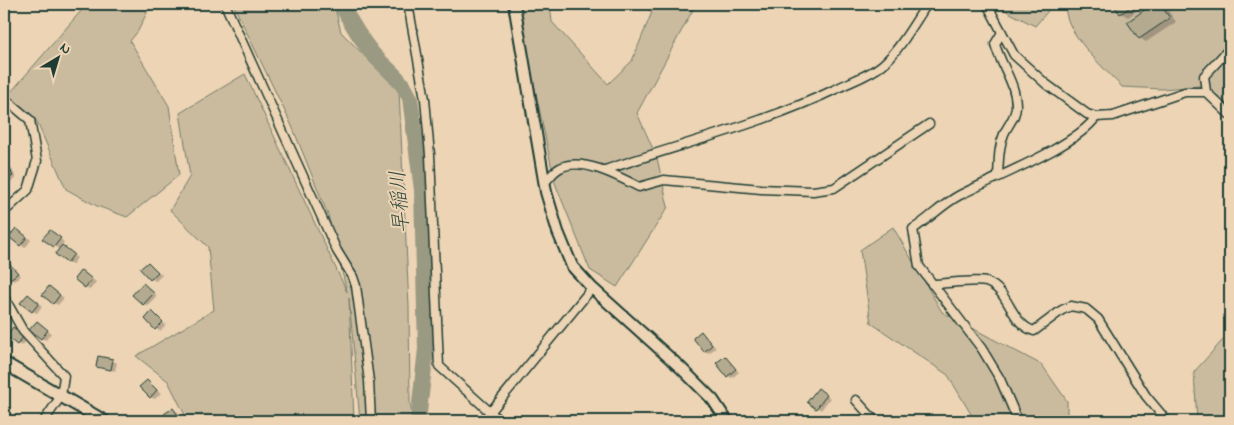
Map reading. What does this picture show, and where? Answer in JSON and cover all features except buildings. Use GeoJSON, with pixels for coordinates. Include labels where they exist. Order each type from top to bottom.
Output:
{"type":"FeatureCollection","features":[{"type":"Feature","properties":{"kind":"main road"},"geometry":{"type":"LineString","coordinates":[[4,363],[104,421]]}},
{"type":"Feature","properties":{"kind":"street"},"geometry":{"type":"LineString","coordinates":[[225,4],[337,251],[354,277],[369,381],[371,421]]}},
{"type":"Feature","properties":{"kind":"street"},"geometry":{"type":"LineString","coordinates":[[408,4],[425,99],[430,154],[439,366],[500,421]]}},
{"type":"Feature","properties":{"kind":"street"},"geometry":{"type":"LineString","coordinates":[[514,4],[546,192],[564,251],[572,266],[592,288],[714,400],[727,421]]}},
{"type":"Feature","properties":{"kind":"street"},"geometry":{"type":"LineString","coordinates":[[605,170],[721,134],[816,98],[853,80],[882,65],[903,40],[927,4]]}},
{"type":"Feature","properties":{"kind":"street"},"geometry":{"type":"LineString","coordinates":[[987,4],[1014,55],[1046,84],[1077,108],[1096,117],[1113,116],[1185,92],[1206,92]]}},
{"type":"Feature","properties":{"kind":"street"},"geometry":{"type":"LineString","coordinates":[[998,176],[999,151],[1004,133],[1015,116],[1016,106],[1013,84],[995,44],[1002,34]]}},
{"type":"Feature","properties":{"kind":"street"},"geometry":{"type":"LineString","coordinates":[[1230,48],[1204,76],[1206,92],[1230,115]]}},
{"type":"Feature","properties":{"kind":"street"},"geometry":{"type":"LineString","coordinates":[[4,98],[30,120],[37,160],[28,190],[4,212]]}},
{"type":"Feature","properties":{"kind":"street"},"geometry":{"type":"LineString","coordinates":[[1018,421],[1000,379],[982,349],[919,266],[913,229],[957,196],[1048,152],[1092,124],[1096,117]]}},
{"type":"Feature","properties":{"kind":"street"},"geometry":{"type":"LineString","coordinates":[[545,182],[560,167],[580,165],[605,170],[639,187],[664,180],[761,189],[813,191],[834,188],[929,124]]}},
{"type":"Feature","properties":{"kind":"street"},"geometry":{"type":"LineString","coordinates":[[932,284],[979,281],[988,283],[1001,293],[1020,324],[1034,331],[1062,310],[1072,306],[1086,309],[1098,319],[1146,396],[1167,421]]}},
{"type":"Feature","properties":{"kind":"street"},"geometry":{"type":"LineString","coordinates":[[483,421],[592,288]]}},
{"type":"Feature","properties":{"kind":"street"},"geometry":{"type":"LineString","coordinates":[[4,297],[23,331],[64,376],[61,396],[44,421]]}},
{"type":"Feature","properties":{"kind":"street"},"geometry":{"type":"LineString","coordinates":[[856,400],[875,421]]}},
{"type":"Feature","properties":{"kind":"shaded area"},"geometry":{"type":"Polygon","coordinates":[[[87,4],[151,4],[138,31],[130,41],[169,106],[179,175],[127,217],[97,206],[66,189],[36,120],[5,99],[87,4]]]}},
{"type":"Feature","properties":{"kind":"shaded area"},"geometry":{"type":"Polygon","coordinates":[[[233,4],[334,4],[341,32],[399,91],[409,307],[410,403],[413,421],[360,421],[349,298],[354,421],[188,421],[168,381],[136,356],[214,310],[208,247],[170,210],[190,176],[180,113],[245,74],[347,292],[328,215],[292,126],[233,4]]]}},
{"type":"Feature","properties":{"kind":"shaded area"},"geometry":{"type":"Polygon","coordinates":[[[517,4],[550,4],[552,22],[608,84],[632,61],[652,12],[641,4],[696,4],[637,113],[657,158],[668,207],[617,287],[590,270],[555,183],[517,4]]]}},
{"type":"Feature","properties":{"kind":"shaded area"},"geometry":{"type":"Polygon","coordinates":[[[993,4],[1054,4],[1035,26],[993,4]]]}},
{"type":"Feature","properties":{"kind":"shaded area"},"geometry":{"type":"Polygon","coordinates":[[[1066,4],[1230,4],[1230,106],[1199,86],[1162,89],[1122,87],[1095,60],[1077,37],[1066,14],[1066,4]]]}},
{"type":"Feature","properties":{"kind":"shaded area"},"geometry":{"type":"Polygon","coordinates":[[[893,227],[942,312],[1042,365],[1067,401],[1067,421],[975,421],[948,375],[871,323],[860,250],[893,227]]]}},
{"type":"Feature","properties":{"kind":"shaded area"},"geometry":{"type":"Polygon","coordinates":[[[1230,332],[1230,421],[1197,421],[1194,372],[1230,332]]]}},
{"type":"Feature","properties":{"kind":"waterway","name":"早稲川"},"geometry":{"type":"LineString","coordinates":[[341,4],[368,47],[398,79],[410,98],[422,190],[426,349],[418,421]]}}]}
